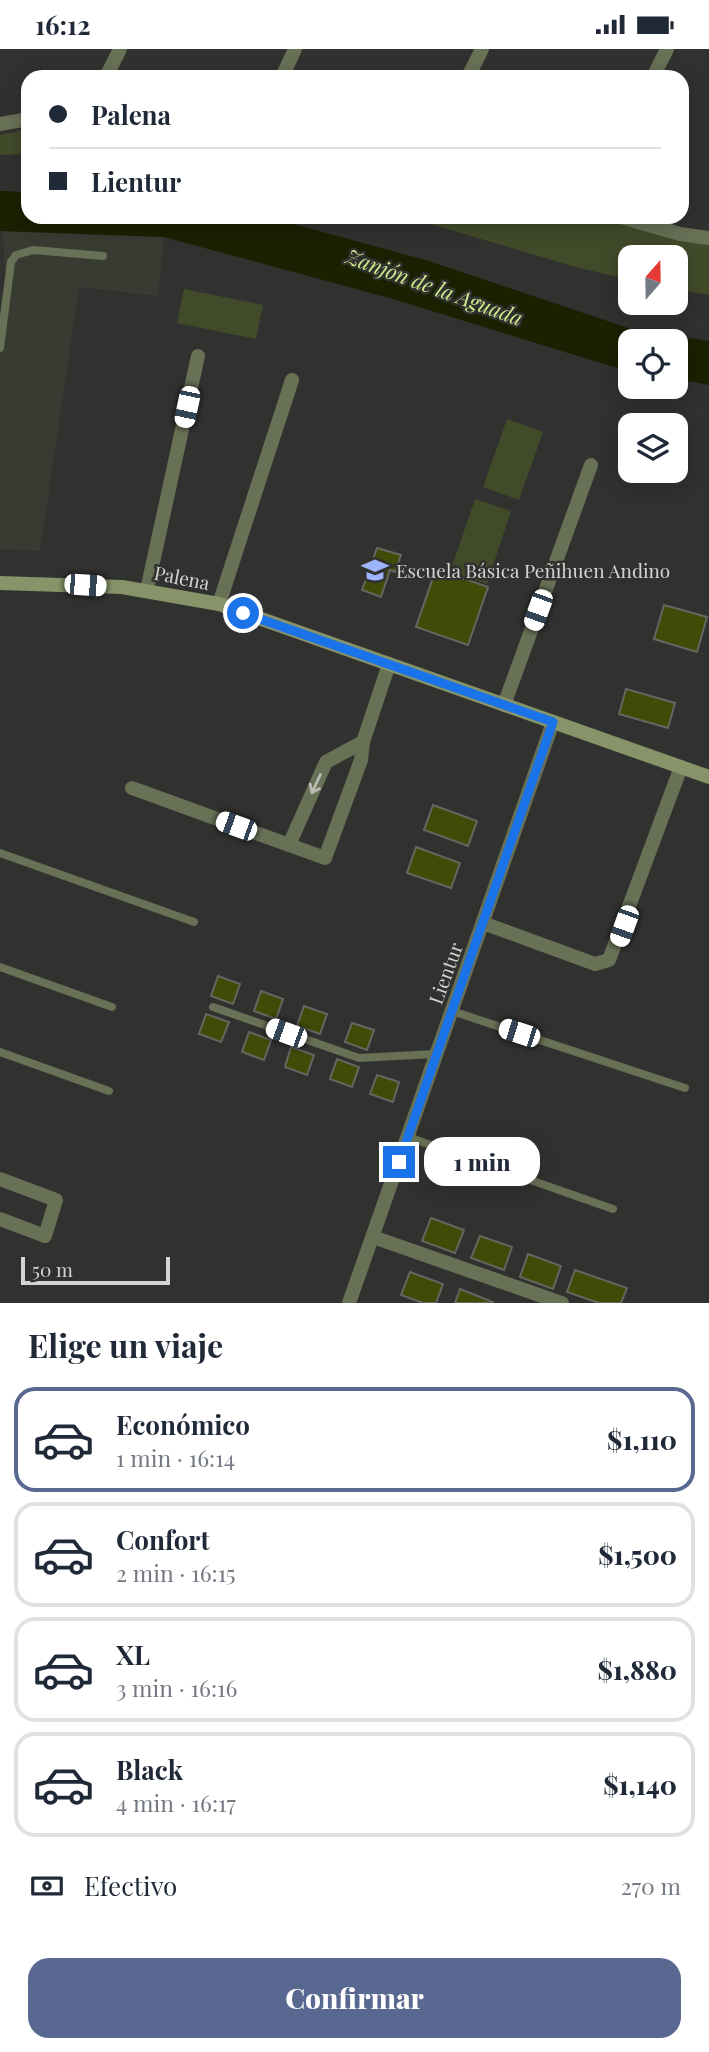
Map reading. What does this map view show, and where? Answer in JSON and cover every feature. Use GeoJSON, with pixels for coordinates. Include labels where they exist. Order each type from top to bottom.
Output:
{"type":"FeatureCollection","features":[{"type":"Feature","properties":{"kind":"street"},"geometry":{"type":"LineString","coordinates":[[110,70],[120,49]]}},
{"type":"Feature","properties":{"kind":"street"},"geometry":{"type":"LineString","coordinates":[[286,70],[296,49]]}},
{"type":"Feature","properties":{"kind":"street"},"geometry":{"type":"LineString","coordinates":[[472,70],[482,49]]}},
{"type":"Feature","properties":{"kind":"street"},"geometry":{"type":"LineString","coordinates":[[656,70],[667,49]]}},
{"type":"Feature","properties":{"kind":"street"},"geometry":{"type":"LineString","coordinates":[[0,124],[21,121]]}},
{"type":"Feature","properties":{"kind":"street"},"geometry":{"type":"LineString","coordinates":[[644,224],[680,235],[709,237]]}},
{"type":"Feature","properties":{"kind":"street"},"geometry":{"type":"LineString","coordinates":[[147,590],[198,356]]}},
{"type":"Feature","properties":{"kind":"street"},"geometry":{"type":"LineString","coordinates":[[219,604],[292,380]]}},
{"type":"Feature","properties":{"kind":"street"},"geometry":{"type":"LineString","coordinates":[[504,705],[591,465]]}},
{"type":"Feature","properties":{"kind":"street","name":"Palena"},"geometry":{"type":"LineString","coordinates":[[0,584],[85,585],[147,590],[219,604],[709,777]]}},
{"type":"Feature","properties":{"kind":"street"},"geometry":{"type":"LineString","coordinates":[[132,788],[325,858],[361,760],[363,742],[389,664]]}},
{"type":"Feature","properties":{"kind":"street","name":"Lientur"},"geometry":{"type":"LineString","coordinates":[[349,1303],[553,722]]}},
{"type":"Feature","properties":{"kind":"street"},"geometry":{"type":"LineString","coordinates":[[289,845],[326,762],[363,742]]}},
{"type":"Feature","properties":{"kind":"street"},"geometry":{"type":"LineString","coordinates":[[483,923],[590,962],[600,964],[609,960],[681,767]]}},
{"type":"Feature","properties":{"kind":"street"},"geometry":{"type":"LineString","coordinates":[[0,1179],[56,1200],[45,1236],[0,1219]]}},
{"type":"Feature","properties":{"kind":"street"},"geometry":{"type":"LineString","coordinates":[[373,1237],[562,1303]]}},
{"type":"Feature","properties":{"kind":"lane"},"geometry":{"type":"LineString","coordinates":[[0,348],[11,262],[16,255],[33,250],[103,256]]}},
{"type":"Feature","properties":{"kind":"lane"},"geometry":{"type":"LineString","coordinates":[[0,853],[194,922]]}},
{"type":"Feature","properties":{"kind":"lane"},"geometry":{"type":"LineString","coordinates":[[0,967],[112,1007]]}},
{"type":"Feature","properties":{"kind":"lane"},"geometry":{"type":"LineString","coordinates":[[214,1007],[359,1058],[436,1054]]}},
{"type":"Feature","properties":{"kind":"lane"},"geometry":{"type":"LineString","coordinates":[[452,1011],[685,1088]]}},
{"type":"Feature","properties":{"kind":"lane"},"geometry":{"type":"LineString","coordinates":[[0,1052],[108,1091]]}},
{"type":"Feature","properties":{"kind":"lane"},"geometry":{"type":"LineString","coordinates":[[408,1137],[613,1209]]}},
{"type":"Feature","properties":{"kind":"shaded area"},"geometry":{"type":"Polygon","coordinates":[[[21,130],[21,154],[0,155],[0,135],[21,130]]]}},
{"type":"Feature","properties":{"kind":"shaded area"},"geometry":{"type":"Polygon","coordinates":[[[431,224],[624,224],[686,241],[709,240],[709,295],[688,291],[688,245],[618,245],[618,277],[431,224]]]}},
{"type":"Feature","properties":{"kind":"shaded area"},"geometry":{"type":"Polygon","coordinates":[[[3,231],[164,237],[158,296],[79,287],[40,551],[0,549],[0,308],[5,278],[3,231]]]}},
{"type":"Feature","properties":{"kind":"shaded area"},"geometry":{"type":"Polygon","coordinates":[[[184,289],[263,305],[256,339],[177,323],[184,289]]]}},
{"type":"Feature","properties":{"kind":"shaded area"},"geometry":{"type":"Polygon","coordinates":[[[507,419],[543,432],[519,500],[483,487],[507,419]]]}},
{"type":"Feature","properties":{"kind":"shaded area"},"geometry":{"type":"Polygon","coordinates":[[[475,499],[511,511],[487,584],[450,572],[475,499]]]}},
{"type":"Feature","properties":{"kind":"water","name":"Zanjón de la Aguada"},"geometry":{"type":"Polygon","coordinates":[[[0,191],[21,192],[21,224],[294,224],[429,261],[631,329],[618,329],[618,368],[393,299],[164,237],[0,231],[0,191]]]}},
{"type":"Feature","properties":{"kind":"water"},"geometry":{"type":"Polygon","coordinates":[[[688,338],[709,341],[709,385],[688,381],[688,338]]]}},
{"type":"Feature","properties":{"kind":"building"},"geometry":{"type":"Polygon","coordinates":[[[377,548],[401,555],[395,572],[390,570],[381,597],[362,590],[377,548]]]}},
{"type":"Feature","properties":{"kind":"building"},"geometry":{"type":"Polygon","coordinates":[[[436,569],[488,587],[468,645],[416,627],[436,569]]]}},
{"type":"Feature","properties":{"kind":"building"},"geometry":{"type":"Polygon","coordinates":[[[664,605],[707,617],[697,652],[654,639],[664,605]]]}},
{"type":"Feature","properties":{"kind":"building"},"geometry":{"type":"Polygon","coordinates":[[[626,689],[675,703],[668,728],[619,714],[626,689]]]}},
{"type":"Feature","properties":{"kind":"building"},"geometry":{"type":"Polygon","coordinates":[[[433,805],[477,821],[468,846],[424,830],[433,805]]]}},
{"type":"Feature","properties":{"kind":"building"},"geometry":{"type":"Polygon","coordinates":[[[416,847],[460,863],[451,888],[407,873],[416,847]]]}},
{"type":"Feature","properties":{"kind":"building"},"geometry":{"type":"Polygon","coordinates":[[[218,976],[240,984],[233,1004],[211,996],[218,976]]]}},
{"type":"Feature","properties":{"kind":"building"},"geometry":{"type":"Polygon","coordinates":[[[261,991],[283,999],[276,1019],[254,1011],[261,991]]]}},
{"type":"Feature","properties":{"kind":"building"},"geometry":{"type":"Polygon","coordinates":[[[304,1006],[327,1014],[320,1034],[297,1026],[304,1006]]]}},
{"type":"Feature","properties":{"kind":"building"},"geometry":{"type":"Polygon","coordinates":[[[206,1014],[229,1022],[221,1042],[199,1034],[206,1014]]]}},
{"type":"Feature","properties":{"kind":"building"},"geometry":{"type":"Polygon","coordinates":[[[352,1023],[374,1030],[367,1050],[345,1042],[352,1023]]]}},
{"type":"Feature","properties":{"kind":"building"},"geometry":{"type":"Polygon","coordinates":[[[249,1032],[271,1040],[264,1060],[242,1052],[249,1032]]]}},
{"type":"Feature","properties":{"kind":"building"},"geometry":{"type":"Polygon","coordinates":[[[291,1047],[314,1055],[307,1075],[285,1067],[291,1047]]]}},
{"type":"Feature","properties":{"kind":"building"},"geometry":{"type":"Polygon","coordinates":[[[337,1059],[359,1067],[352,1087],[330,1079],[337,1059]]]}},
{"type":"Feature","properties":{"kind":"building"},"geometry":{"type":"Polygon","coordinates":[[[377,1075],[399,1082],[393,1102],[370,1094],[377,1075]]]}},
{"type":"Feature","properties":{"kind":"building"},"geometry":{"type":"Polygon","coordinates":[[[431,1218],[464,1230],[455,1253],[422,1241],[431,1218]]]}},
{"type":"Feature","properties":{"kind":"building"},"geometry":{"type":"Polygon","coordinates":[[[480,1236],[512,1247],[504,1270],[471,1258],[480,1236]]]}},
{"type":"Feature","properties":{"kind":"building"},"geometry":{"type":"Polygon","coordinates":[[[528,1254],[561,1266],[553,1289],[520,1277],[528,1254]]]}},
{"type":"Feature","properties":{"kind":"building"},"geometry":{"type":"Polygon","coordinates":[[[575,1270],[627,1288],[621,1303],[599,1303],[567,1292],[575,1270]]]}},
{"type":"Feature","properties":{"kind":"building"},"geometry":{"type":"Polygon","coordinates":[[[410,1272],[443,1284],[436,1303],[423,1303],[401,1295],[410,1272]]]}},
{"type":"Feature","properties":{"kind":"building"},"geometry":{"type":"Polygon","coordinates":[[[460,1289],[493,1302],[455,1303],[460,1289]]]}},
{"type":"Feature","properties":{"kind":"place","name":"Escuela Básica Peñihuen Andino"},"geometry":{"type":"Point","coordinates":[375,570]}},
{"type":"Feature","properties":{"kind":"route"},"geometry":{"type":"LineString","coordinates":[[243,613],[553,722],[399,1162]]}}]}
